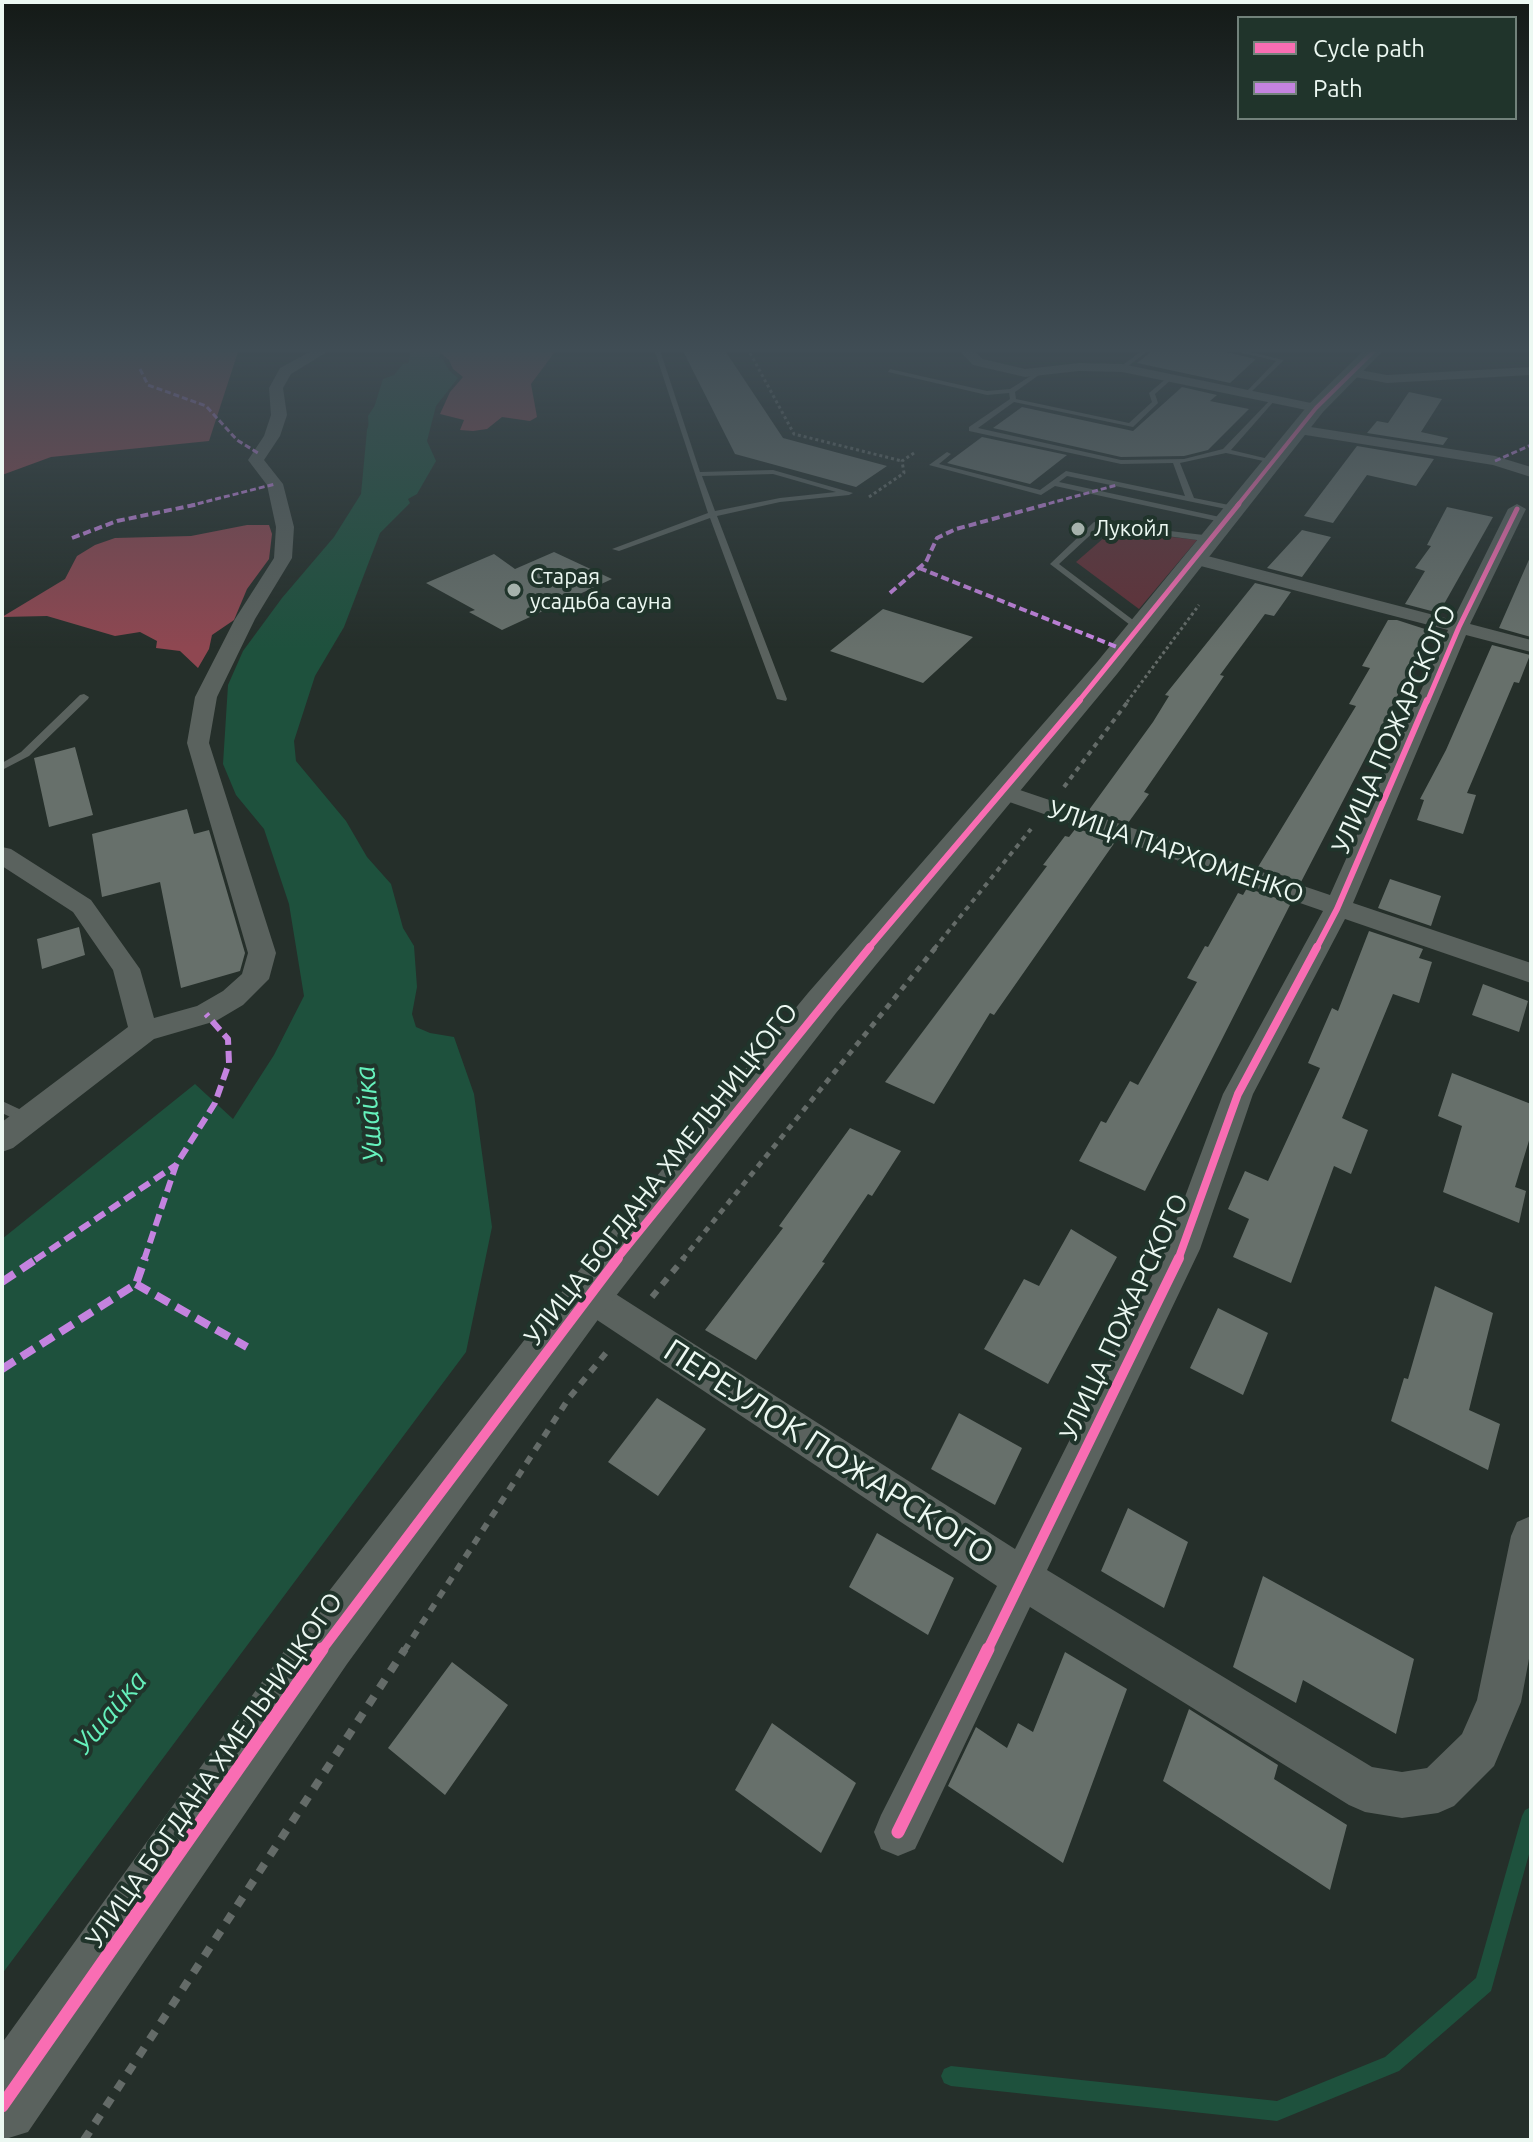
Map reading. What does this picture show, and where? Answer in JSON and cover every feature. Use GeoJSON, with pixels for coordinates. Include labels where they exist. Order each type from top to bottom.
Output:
{"type":"FeatureCollection","features":[{"type":"Feature","properties":{"kind":"street"},"geometry":{"type":"LineString","coordinates":[[2,1139],[15,1113],[144,1031],[206,1014],[255,979],[262,953],[198,743],[206,697],[245,619],[283,558],[285,527],[275,484],[256,460],[263,449]]}},
{"type":"Feature","properties":{"kind":"street","name":"УЛИЦА БОГДАНА ХМЕЛЬНИЦКОГО"},"geometry":{"type":"LineString","coordinates":[[2,2106],[326,1643],[588,1295],[822,1003],[1003,792],[1283,449]]}},
{"type":"Feature","properties":{"kind":"street"},"geometry":{"type":"LineString","coordinates":[[1418,449],[1495,461],[1531,472]]}},
{"type":"Feature","properties":{"kind":"street","name":"УЛИЦА ПОЖАРСКОГО"},"geometry":{"type":"LineString","coordinates":[[898,1832],[1183,1249],[1238,1094],[1337,909],[1459,627],[1517,509]]}},
{"type":"Feature","properties":{"kind":"street"},"geometry":{"type":"LineString","coordinates":[[1215,532],[1459,627],[1531,646]]}},
{"type":"Feature","properties":{"kind":"street","name":"УЛИЦА ПАРХОМЕНКО"},"geometry":{"type":"LineString","coordinates":[[1003,792],[1531,973]]}},
{"type":"Feature","properties":{"kind":"street"},"geometry":{"type":"LineString","coordinates":[[2,855],[82,906],[126,969],[144,1031]]}},
{"type":"Feature","properties":{"kind":"street","name":"ПЕРЕУЛОК ПОЖАРСКОГО"},"geometry":{"type":"LineString","coordinates":[[588,1295],[1022,1578],[1365,1789],[1402,1795],[1438,1790],[1478,1750],[1499,1702],[1531,1536]]}},
{"type":"Feature","properties":{"kind":"lane"},"geometry":{"type":"LineString","coordinates":[[689,449],[782,699]]}},
{"type":"Feature","properties":{"kind":"lane"},"geometry":{"type":"LineString","coordinates":[[1062,449],[1121,462],[1176,462],[1226,451],[1273,461]]}},
{"type":"Feature","properties":{"kind":"lane"},"geometry":{"type":"LineString","coordinates":[[947,454],[933,465],[1041,493],[1066,473],[1098,481],[1215,532]]}},
{"type":"Feature","properties":{"kind":"lane"},"geometry":{"type":"LineString","coordinates":[[1176,462],[1215,532]]}},
{"type":"Feature","properties":{"kind":"lane"},"geometry":{"type":"LineString","coordinates":[[616,549],[711,515],[780,500],[849,493],[773,472],[697,474]]}},
{"type":"Feature","properties":{"kind":"lane"},"geometry":{"type":"LineString","coordinates":[[1084,490],[1098,481]]}},
{"type":"Feature","properties":{"kind":"lane"},"geometry":{"type":"LineString","coordinates":[[1053,483],[1215,532]]}},
{"type":"Feature","properties":{"kind":"lane"},"geometry":{"type":"LineString","coordinates":[[1138,628],[1054,564],[1097,524],[1215,532]]}},
{"type":"Feature","properties":{"kind":"lane"},"geometry":{"type":"LineString","coordinates":[[2,767],[25,754],[84,697]]}},
{"type":"Feature","properties":{"kind":"path"},"geometry":{"type":"LineString","coordinates":[[854,449],[902,461]]}},
{"type":"Feature","properties":{"kind":"path"},"geometry":{"type":"LineString","coordinates":[[84,2140],[569,1398],[1049,808],[1215,532]]}},
{"type":"Feature","properties":{"kind":"shaded area"},"geometry":{"type":"Polygon","coordinates":[[[2,449],[130,449],[51,457],[2,475],[2,449]]]}},
{"type":"Feature","properties":{"kind":"shaded area"},"geometry":{"type":"Polygon","coordinates":[[[247,525],[269,525],[272,534],[269,559],[247,589],[234,620],[212,635],[209,649],[198,668],[180,651],[156,648],[157,641],[140,632],[115,636],[47,616],[2,617],[65,579],[77,556],[95,545],[115,538],[191,536],[247,525]]]}},
{"type":"Feature","properties":{"kind":"shaded area"},"geometry":{"type":"Polygon","coordinates":[[[1113,530],[1197,540],[1139,609],[1076,562],[1113,530]]]}},
{"type":"Feature","properties":{"kind":"water","name":"Ушайка"},"geometry":{"type":"Polygon","coordinates":[[[365,449],[431,449],[436,461],[417,494],[408,499],[410,503],[380,533],[344,627],[315,676],[294,741],[296,761],[346,821],[367,857],[391,884],[403,928],[414,946],[417,987],[412,1014],[416,1027],[454,1037],[474,1094],[492,1227],[466,1352],[2,1974],[2,1239],[195,1084],[233,1119],[274,1055],[304,996],[289,904],[264,829],[236,795],[223,764],[228,685],[243,651],[282,598],[334,537],[361,494],[365,449]]]}},
{"type":"Feature","properties":{"kind":"building"},"geometry":{"type":"Polygon","coordinates":[[[732,449],[824,449],[887,466],[856,487],[735,454],[732,449]]]}},
{"type":"Feature","properties":{"kind":"building"},"geometry":{"type":"Polygon","coordinates":[[[966,449],[1038,449],[1067,455],[1030,484],[947,463],[966,449]]]}},
{"type":"Feature","properties":{"kind":"building"},"geometry":{"type":"Polygon","coordinates":[[[1086,449],[1209,449],[1184,456],[1121,457],[1086,449]]]}},
{"type":"Feature","properties":{"kind":"building"},"geometry":{"type":"Polygon","coordinates":[[[1355,449],[1375,449],[1434,459],[1416,486],[1367,475],[1333,523],[1304,516],[1355,449]]]}},
{"type":"Feature","properties":{"kind":"building"},"geometry":{"type":"Polygon","coordinates":[[[1447,507],[1493,517],[1439,613],[1405,604],[1425,571],[1415,568],[1431,546],[1427,545],[1447,507]]]}},
{"type":"Feature","properties":{"kind":"building"},"geometry":{"type":"Polygon","coordinates":[[[1302,530],[1331,537],[1302,577],[1267,568],[1302,530]]]}},
{"type":"Feature","properties":{"kind":"building","name":"Старая усадьба сауна"},"geometry":{"type":"Polygon","coordinates":[[[554,552],[612,579],[502,630],[469,612],[475,610],[426,583],[494,554],[515,569],[554,552]]]}},
{"type":"Feature","properties":{"kind":"building"},"geometry":{"type":"Polygon","coordinates":[[[1531,555],[1531,637],[1499,628],[1531,555]]]}},
{"type":"Feature","properties":{"kind":"building"},"geometry":{"type":"Polygon","coordinates":[[[1255,583],[1291,592],[1274,616],[1265,614],[1220,675],[1224,676],[1144,792],[1149,794],[1128,823],[1089,810],[1153,722],[1169,696],[1165,695],[1255,583]]]}},
{"type":"Feature","properties":{"kind":"building"},"geometry":{"type":"Polygon","coordinates":[[[883,609],[973,637],[923,683],[830,651],[883,609]]]}},
{"type":"Feature","properties":{"kind":"building"},"geometry":{"type":"Polygon","coordinates":[[[1388,620],[1431,631],[1301,882],[1258,867],[1356,706],[1349,704],[1370,668],[1362,666],[1388,620]]]}},
{"type":"Feature","properties":{"kind":"building"},"geometry":{"type":"Polygon","coordinates":[[[1492,645],[1530,655],[1519,683],[1514,682],[1467,793],[1476,795],[1463,834],[1417,820],[1424,800],[1420,799],[1446,750],[1492,645]]]}},
{"type":"Feature","properties":{"kind":"building"},"geometry":{"type":"Polygon","coordinates":[[[75,747],[93,815],[49,827],[34,758],[75,747]]]}},
{"type":"Feature","properties":{"kind":"building"},"geometry":{"type":"Polygon","coordinates":[[[187,809],[194,834],[209,830],[245,953],[240,971],[181,988],[160,882],[102,897],[92,834],[187,809]]]}},
{"type":"Feature","properties":{"kind":"building"},"geometry":{"type":"Polygon","coordinates":[[[1076,828],[1115,842],[994,1015],[990,1013],[934,1104],[885,1082],[1047,866],[1043,865],[1065,836],[1069,837],[1076,828]]]}},
{"type":"Feature","properties":{"kind":"building"},"geometry":{"type":"Polygon","coordinates":[[[1390,879],[1441,896],[1431,926],[1378,908],[1390,879]]]}},
{"type":"Feature","properties":{"kind":"building"},"geometry":{"type":"Polygon","coordinates":[[[1247,888],[1291,903],[1145,1191],[1079,1161],[1101,1121],[1106,1123],[1130,1081],[1138,1085],[1197,982],[1187,978],[1238,893],[1243,895],[1247,888]]]}},
{"type":"Feature","properties":{"kind":"building"},"geometry":{"type":"Polygon","coordinates":[[[79,927],[85,955],[42,969],[37,939],[79,927]]]}},
{"type":"Feature","properties":{"kind":"building"},"geometry":{"type":"Polygon","coordinates":[[[1369,931],[1423,949],[1419,958],[1432,962],[1419,1003],[1393,994],[1342,1118],[1368,1130],[1351,1174],[1334,1166],[1291,1283],[1233,1257],[1249,1219],[1228,1209],[1245,1171],[1268,1181],[1320,1068],[1308,1063],[1332,1008],[1338,1011],[1369,931]]]}},
{"type":"Feature","properties":{"kind":"building"},"geometry":{"type":"Polygon","coordinates":[[[1483,984],[1528,1001],[1519,1032],[1472,1015],[1483,984]]]}},
{"type":"Feature","properties":{"kind":"building"},"geometry":{"type":"Polygon","coordinates":[[[1452,1073],[1531,1104],[1531,1134],[1515,1187],[1526,1191],[1519,1223],[1443,1192],[1462,1126],[1438,1116],[1452,1073]]]}},
{"type":"Feature","properties":{"kind":"building"},"geometry":{"type":"Polygon","coordinates":[[[850,1128],[901,1151],[872,1196],[868,1194],[822,1262],[825,1263],[756,1360],[705,1330],[783,1228],[779,1226],[850,1128]]]}},
{"type":"Feature","properties":{"kind":"building"},"geometry":{"type":"Polygon","coordinates":[[[1071,1229],[1117,1257],[1048,1384],[984,1349],[1024,1279],[1039,1286],[1071,1229]]]}},
{"type":"Feature","properties":{"kind":"building"},"geometry":{"type":"Polygon","coordinates":[[[1435,1286],[1493,1313],[1469,1410],[1500,1424],[1488,1470],[1391,1421],[1404,1378],[1408,1379],[1435,1286]]]}},
{"type":"Feature","properties":{"kind":"building"},"geometry":{"type":"Polygon","coordinates":[[[1218,1308],[1268,1333],[1243,1395],[1190,1368],[1218,1308]]]}},
{"type":"Feature","properties":{"kind":"building"},"geometry":{"type":"Polygon","coordinates":[[[657,1398],[706,1429],[658,1496],[608,1462],[657,1398]]]}},
{"type":"Feature","properties":{"kind":"building"},"geometry":{"type":"Polygon","coordinates":[[[959,1413],[1022,1448],[995,1505],[931,1469],[959,1413]]]}},
{"type":"Feature","properties":{"kind":"building"},"geometry":{"type":"Polygon","coordinates":[[[1128,1508],[1188,1542],[1164,1608],[1101,1571],[1128,1508]]]}},
{"type":"Feature","properties":{"kind":"building"},"geometry":{"type":"Polygon","coordinates":[[[877,1533],[954,1578],[928,1635],[849,1587],[877,1533]]]}},
{"type":"Feature","properties":{"kind":"building"},"geometry":{"type":"Polygon","coordinates":[[[1263,1576],[1414,1659],[1396,1734],[1303,1680],[1296,1703],[1233,1667],[1263,1576]]]}},
{"type":"Feature","properties":{"kind":"building"},"geometry":{"type":"Polygon","coordinates":[[[1065,1652],[1127,1689],[1063,1863],[948,1786],[976,1727],[1007,1748],[1018,1723],[1033,1732],[1065,1652]]]}},
{"type":"Feature","properties":{"kind":"building"},"geometry":{"type":"Polygon","coordinates":[[[452,1662],[508,1705],[445,1795],[388,1748],[452,1662]]]}},
{"type":"Feature","properties":{"kind":"building"},"geometry":{"type":"Polygon","coordinates":[[[1189,1709],[1278,1765],[1274,1779],[1347,1825],[1330,1890],[1163,1781],[1189,1709]]]}},
{"type":"Feature","properties":{"kind":"building"},"geometry":{"type":"Polygon","coordinates":[[[772,1723],[856,1783],[821,1853],[735,1790],[772,1723]]]}},
{"type":"Feature","properties":{"kind":"waterway"},"geometry":{"type":"LineString","coordinates":[[951,2076],[1277,2111],[1392,2064],[1484,1984],[1531,1816]]}},
{"type":"Feature","properties":{"kind":"marked path"},"geometry":{"type":"LineString","coordinates":[[251,449],[258,453]]}},
{"type":"Feature","properties":{"kind":"marked path"},"geometry":{"type":"LineString","coordinates":[[1495,461],[1522,449]]}},
{"type":"Feature","properties":{"kind":"marked path"},"geometry":{"type":"LineString","coordinates":[[72,538],[117,521],[232,497],[275,484]]}},
{"type":"Feature","properties":{"kind":"marked path"},"geometry":{"type":"LineString","coordinates":[[890,593],[926,562],[937,538],[956,529],[1117,485]]}},
{"type":"Feature","properties":{"kind":"marked path"},"geometry":{"type":"LineString","coordinates":[[919,568],[1122,649]]}},
{"type":"Feature","properties":{"kind":"marked path"},"geometry":{"type":"LineString","coordinates":[[2,1369],[136,1284],[176,1165],[215,1103],[229,1063],[228,1039],[206,1014]]}},
{"type":"Feature","properties":{"kind":"marked path"},"geometry":{"type":"LineString","coordinates":[[2,1282],[176,1165]]}},
{"type":"Feature","properties":{"kind":"marked path"},"geometry":{"type":"LineString","coordinates":[[136,1284],[247,1347]]}},
{"type":"Feature","properties":{"kind":"cycle path"},"geometry":{"type":"LineString","coordinates":[[2,2106],[326,1643],[588,1295],[822,1003],[1107,668],[1283,449]]}},
{"type":"Feature","properties":{"kind":"cycle path"},"geometry":{"type":"LineString","coordinates":[[898,1832],[1183,1249],[1238,1094],[1337,909],[1459,627],[1517,509]]}},
{"type":"Feature","properties":{"kind":"place","name":"Лукойл"},"geometry":{"type":"Point","coordinates":[1078,529]}},
{"type":"Feature","properties":{"kind":"place","name":"Старая усадьба сауна"},"geometry":{"type":"Point","coordinates":[514,590]}}]}
